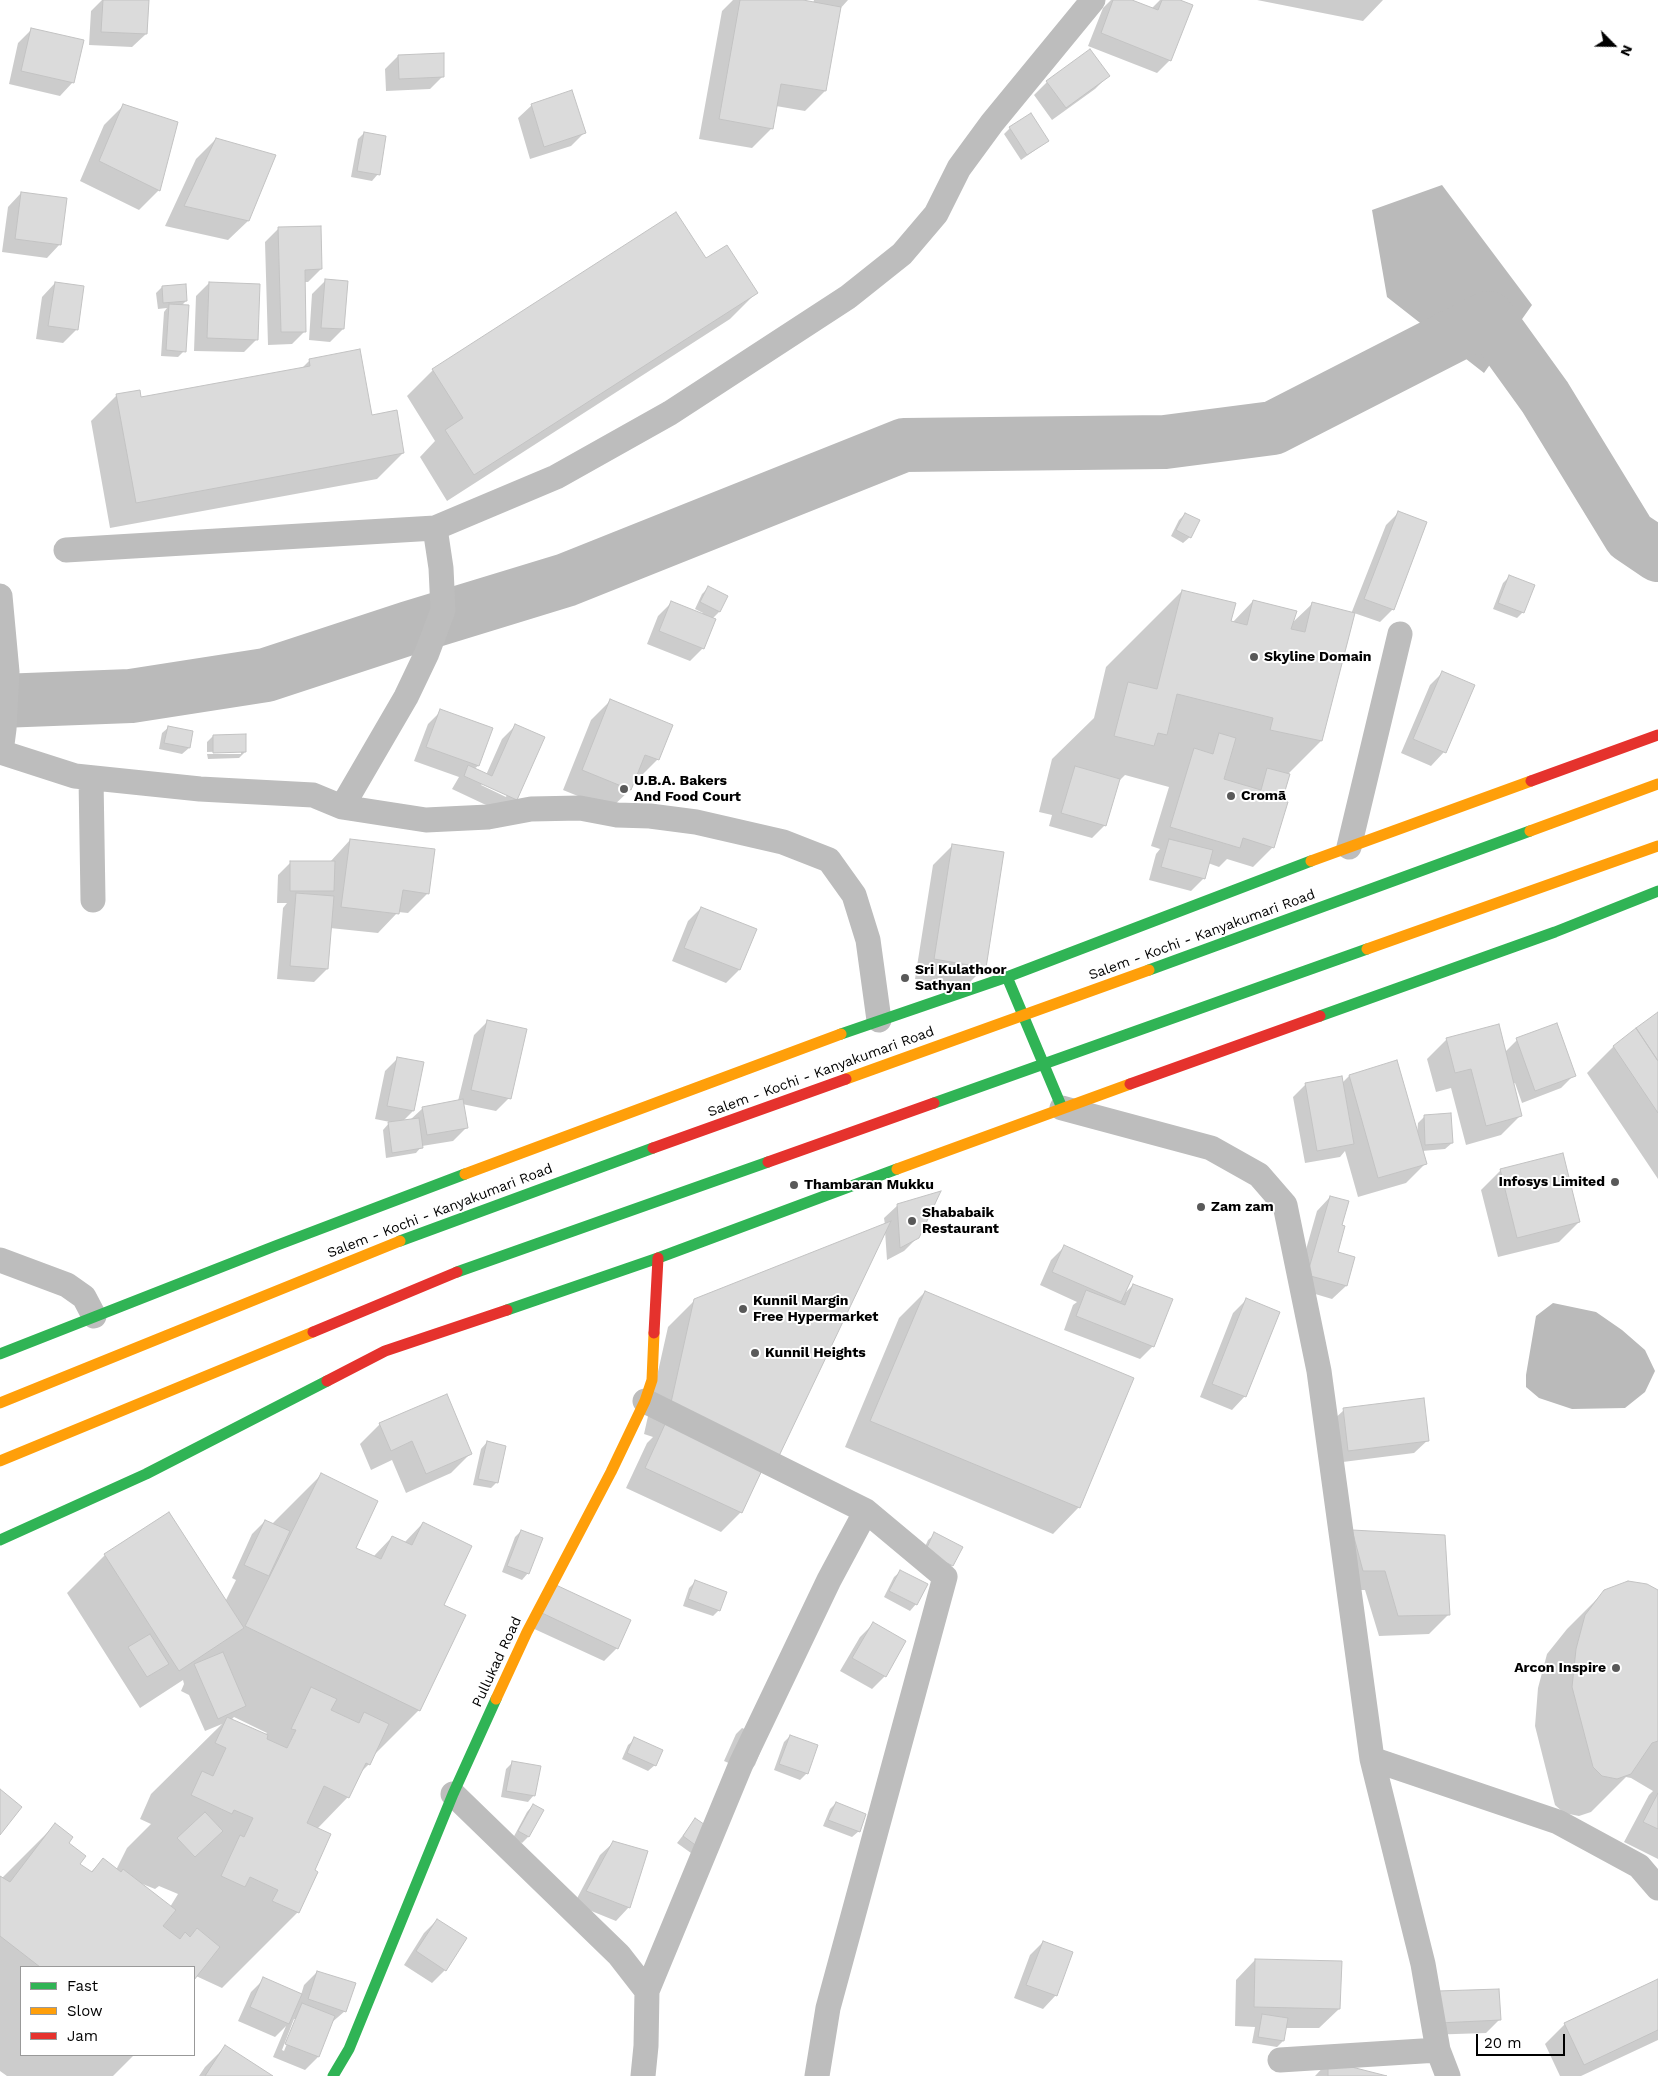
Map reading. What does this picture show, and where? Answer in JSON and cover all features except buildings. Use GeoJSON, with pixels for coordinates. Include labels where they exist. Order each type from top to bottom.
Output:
{"type":"FeatureCollection","features":[{"type":"Feature","properties":{"kind":"main road"},"geometry":{"type":"LineString","coordinates":[[0,1354],[94,1316],[610,1119],[879,1020],[1007,977],[1349,846],[1658,735]]}},
{"type":"Feature","properties":{"kind":"main road","name":"Salem - Kochi - Kanyakumari Road"},"geometry":{"type":"LineString","coordinates":[[0,1403],[437,1226],[1022,1016],[1658,784]]}},
{"type":"Feature","properties":{"kind":"main road"},"geometry":{"type":"LineString","coordinates":[[0,1461],[455,1273],[1044,1066],[1658,846]]}},
{"type":"Feature","properties":{"kind":"main road"},"geometry":{"type":"LineString","coordinates":[[0,1540],[146,1474],[385,1351],[658,1258],[1062,1108],[1554,932],[1658,891]]}},
{"type":"Feature","properties":{"kind":"main road"},"geometry":{"type":"LineString","coordinates":[[1007,977],[1062,1108]]}},
{"type":"Feature","properties":{"kind":"main road","name":"Pullukad Road"},"geometry":{"type":"LineString","coordinates":[[333,2076],[349,2049],[453,1794],[527,1632],[611,1472],[645,1401],[652,1380],[658,1258]]}},
{"type":"Feature","properties":{"kind":"street"},"geometry":{"type":"LineString","coordinates":[[66,550],[435,528],[556,477],[670,413],[848,297],[902,254],[936,214],[964,160],[1093,0]]}},
{"type":"Feature","properties":{"kind":"street"},"geometry":{"type":"LineString","coordinates":[[342,807],[406,696],[427,653],[443,610],[441,568],[435,528]]}},
{"type":"Feature","properties":{"kind":"street"},"geometry":{"type":"LineString","coordinates":[[0,596],[7,672],[2,744],[75,776],[200,789],[314,795],[342,807],[426,820],[488,817],[532,809],[580,808],[617,815],[696,822],[741,831],[792,846],[829,860],[854,895],[868,940],[879,1020]]}},
{"type":"Feature","properties":{"kind":"street"},"geometry":{"type":"LineString","coordinates":[[1349,846],[1400,634]]}},
{"type":"Feature","properties":{"kind":"street"},"geometry":{"type":"LineString","coordinates":[[91,778],[93,900]]}},
{"type":"Feature","properties":{"kind":"street"},"geometry":{"type":"LineString","coordinates":[[1062,1108],[1211,1148],[1259,1175],[1285,1205],[1319,1371],[1372,1758],[1423,1964],[1438,2050],[1448,2076]]}},
{"type":"Feature","properties":{"kind":"street"},"geometry":{"type":"LineString","coordinates":[[0,1260],[67,1285],[84,1297],[94,1316]]}},
{"type":"Feature","properties":{"kind":"street"},"geometry":{"type":"LineString","coordinates":[[645,1401],[866,1511],[945,1577],[828,2008],[817,2076]]}},
{"type":"Feature","properties":{"kind":"street"},"geometry":{"type":"LineString","coordinates":[[643,2076],[646,2046],[647,1991],[741,1764],[829,1580],[866,1511]]}},
{"type":"Feature","properties":{"kind":"street"},"geometry":{"type":"LineString","coordinates":[[1372,1758],[1558,1822],[1639,1866],[1658,1888]]}},
{"type":"Feature","properties":{"kind":"street"},"geometry":{"type":"LineString","coordinates":[[453,1794],[619,1955],[647,1991]]}},
{"type":"Feature","properties":{"kind":"street"},"geometry":{"type":"LineString","coordinates":[[1280,2060],[1438,2050]]}},
{"type":"Feature","properties":{"kind":"shaded area"},"geometry":{"type":"Polygon","coordinates":[[[1442,185],[1532,305],[1484,373],[1387,297],[1372,210],[1442,185]]]}},
{"type":"Feature","properties":{"kind":"shaded area"},"geometry":{"type":"Polygon","coordinates":[[[1650,531],[1658,536],[1658,578],[1647,572],[1650,531]]]}},
{"type":"Feature","properties":{"kind":"shaded area"},"geometry":{"type":"Polygon","coordinates":[[[1553,1303],[1596,1312],[1622,1330],[1645,1350],[1655,1371],[1645,1392],[1625,1408],[1572,1409],[1539,1398],[1526,1387],[1526,1375],[1536,1316],[1553,1303]]]}},
{"type":"Feature","properties":{"kind":"waterway"},"geometry":{"type":"LineString","coordinates":[[0,701],[131,696],[266,675],[409,628],[566,580],[904,445],[1165,442],[1273,428],[1488,318],[1545,397],[1630,536],[1658,555]]}},
{"type":"Feature","properties":{"kind":"traffic: fast"},"geometry":{"type":"LineString","coordinates":[[1149,970],[1530,831]]}},
{"type":"Feature","properties":{"kind":"traffic: fast"},"geometry":{"type":"LineString","coordinates":[[841,1034],[1007,977],[1311,861]]}},
{"type":"Feature","properties":{"kind":"traffic: fast"},"geometry":{"type":"LineString","coordinates":[[1320,1016],[1555,932],[1658,891]]}},
{"type":"Feature","properties":{"kind":"traffic: fast"},"geometry":{"type":"LineString","coordinates":[[934,1103],[1367,949]]}},
{"type":"Feature","properties":{"kind":"traffic: fast"},"geometry":{"type":"LineString","coordinates":[[1007,977],[1062,1108]]}},
{"type":"Feature","properties":{"kind":"traffic: fast"},"geometry":{"type":"LineString","coordinates":[[400,1241],[653,1148]]}},
{"type":"Feature","properties":{"kind":"traffic: fast"},"geometry":{"type":"LineString","coordinates":[[457,1272],[768,1162]]}},
{"type":"Feature","properties":{"kind":"traffic: fast"},"geometry":{"type":"LineString","coordinates":[[507,1310],[658,1258],[897,1169]]}},
{"type":"Feature","properties":{"kind":"traffic: fast"},"geometry":{"type":"LineString","coordinates":[[0,1354],[465,1174]]}},
{"type":"Feature","properties":{"kind":"traffic: fast"},"geometry":{"type":"LineString","coordinates":[[0,1540],[146,1474],[327,1381]]}},
{"type":"Feature","properties":{"kind":"traffic: fast"},"geometry":{"type":"LineString","coordinates":[[333,2076],[349,2049],[453,1794],[496,1699]]}},
{"type":"Feature","properties":{"kind":"traffic: slow"},"geometry":{"type":"LineString","coordinates":[[1311,861],[1531,781]]}},
{"type":"Feature","properties":{"kind":"traffic: slow"},"geometry":{"type":"LineString","coordinates":[[1530,831],[1658,784]]}},
{"type":"Feature","properties":{"kind":"traffic: slow"},"geometry":{"type":"LineString","coordinates":[[1367,949],[1658,846]]}},
{"type":"Feature","properties":{"kind":"traffic: slow"},"geometry":{"type":"LineString","coordinates":[[846,1079],[1149,970]]}},
{"type":"Feature","properties":{"kind":"traffic: slow"},"geometry":{"type":"LineString","coordinates":[[465,1174],[841,1034]]}},
{"type":"Feature","properties":{"kind":"traffic: slow"},"geometry":{"type":"LineString","coordinates":[[897,1169],[1130,1084]]}},
{"type":"Feature","properties":{"kind":"traffic: slow"},"geometry":{"type":"LineString","coordinates":[[0,1403],[400,1241]]}},
{"type":"Feature","properties":{"kind":"traffic: slow"},"geometry":{"type":"LineString","coordinates":[[0,1461],[313,1332]]}},
{"type":"Feature","properties":{"kind":"traffic: slow"},"geometry":{"type":"LineString","coordinates":[[496,1699],[527,1632],[611,1472],[645,1401],[652,1380],[654,1333]]}},
{"type":"Feature","properties":{"kind":"traffic: jam"},"geometry":{"type":"LineString","coordinates":[[1531,781],[1658,735]]}},
{"type":"Feature","properties":{"kind":"traffic: jam"},"geometry":{"type":"LineString","coordinates":[[1130,1084],[1320,1016]]}},
{"type":"Feature","properties":{"kind":"traffic: jam"},"geometry":{"type":"LineString","coordinates":[[653,1148],[846,1079]]}},
{"type":"Feature","properties":{"kind":"traffic: jam"},"geometry":{"type":"LineString","coordinates":[[768,1162],[934,1103]]}},
{"type":"Feature","properties":{"kind":"traffic: jam"},"geometry":{"type":"LineString","coordinates":[[654,1333],[658,1258]]}},
{"type":"Feature","properties":{"kind":"traffic: jam"},"geometry":{"type":"LineString","coordinates":[[313,1332],[457,1272]]}},
{"type":"Feature","properties":{"kind":"traffic: jam"},"geometry":{"type":"LineString","coordinates":[[327,1381],[385,1351],[507,1310]]}},
{"type":"Feature","properties":{"kind":"place","name":"Skyline Domain"},"geometry":{"type":"Point","coordinates":[1254,657]}},
{"type":"Feature","properties":{"kind":"place","name":"U.B.A. Bakers And Food Court"},"geometry":{"type":"Point","coordinates":[624,789]}},
{"type":"Feature","properties":{"kind":"place","name":"Cromā"},"geometry":{"type":"Point","coordinates":[1231,796]}},
{"type":"Feature","properties":{"kind":"place","name":"Sri Kulathoor Sathyan"},"geometry":{"type":"Point","coordinates":[905,978]}},
{"type":"Feature","properties":{"kind":"place","name":"Infosys Limited"},"geometry":{"type":"Point","coordinates":[1615,1182]}},
{"type":"Feature","properties":{"kind":"place","name":"Thambaran Mukku"},"geometry":{"type":"Point","coordinates":[794,1185]}},
{"type":"Feature","properties":{"kind":"place","name":"Zam zam"},"geometry":{"type":"Point","coordinates":[1201,1207]}},
{"type":"Feature","properties":{"kind":"place","name":"Shababaik Restaurant"},"geometry":{"type":"Point","coordinates":[912,1221]}},
{"type":"Feature","properties":{"kind":"place","name":"Kunnil Margin Free Hypermarket"},"geometry":{"type":"Point","coordinates":[743,1309]}},
{"type":"Feature","properties":{"kind":"place","name":"Kunnil Heights"},"geometry":{"type":"Point","coordinates":[755,1353]}},
{"type":"Feature","properties":{"kind":"place","name":"Arcon Inspire"},"geometry":{"type":"Point","coordinates":[1616,1668]}}]}
